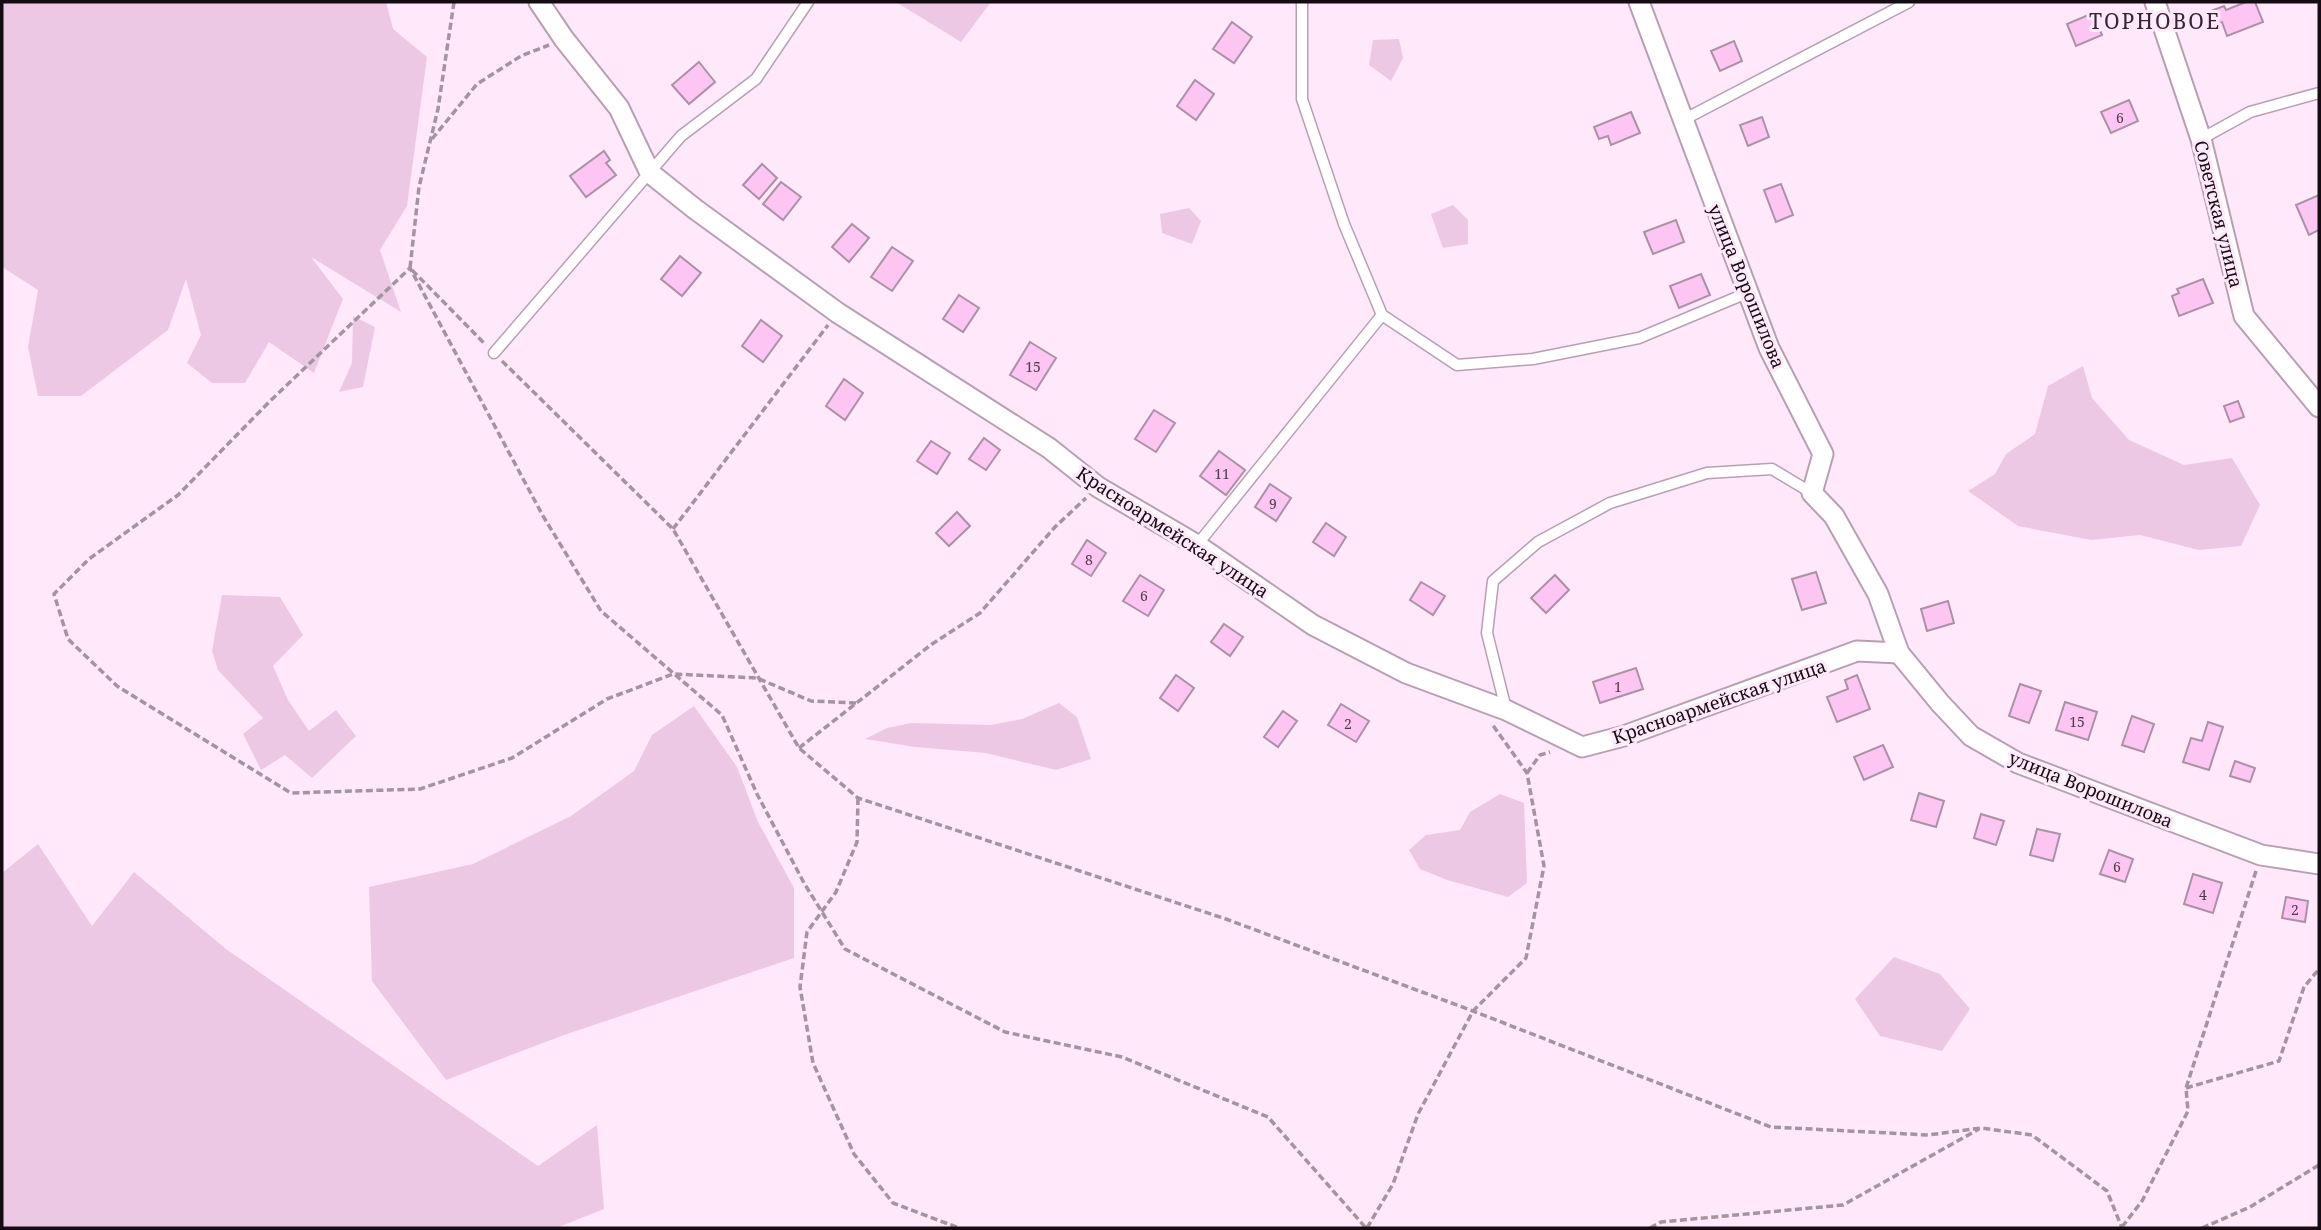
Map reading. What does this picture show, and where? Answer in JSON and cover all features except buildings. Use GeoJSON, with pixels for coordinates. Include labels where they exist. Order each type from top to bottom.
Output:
{"type":"FeatureCollection","features":[{"type":"Feature","properties":{"kind":"street","name":"Красноармейская улица"},"geometry":{"type":"LineString","coordinates":[[539,2],[564,39],[619,108],[650,173],[695,209],[838,313],[1049,448],[1098,487],[1197,545],[1313,625],[1406,673],[1506,710],[1582,747],[1650,727],[1857,652],[1899,653]]}},
{"type":"Feature","properties":{"kind":"street","name":"улица Ворошилова"},"geometry":{"type":"LineString","coordinates":[[1639,2],[1769,348],[1823,454],[1812,493],[1834,516],[1878,594],[1899,653],[1971,736],[2018,763],[2261,855],[2319,864]]}},
{"type":"Feature","properties":{"kind":"street","name":"Советская улица"},"geometry":{"type":"LineString","coordinates":[[2155,2],[2202,139],[2244,316],[2319,407]]}},
{"type":"Feature","properties":{"kind":"lane"},"geometry":{"type":"LineString","coordinates":[[494,353],[681,136],[756,79],[808,2]]}},
{"type":"Feature","properties":{"kind":"lane"},"geometry":{"type":"LineString","coordinates":[[1303,2],[1302,99],[1344,224],[1382,315],[1457,365],[1533,359],[1639,338],[1747,293]]}},
{"type":"Feature","properties":{"kind":"lane"},"geometry":{"type":"LineString","coordinates":[[1683,120],[1909,2]]}},
{"type":"Feature","properties":{"kind":"lane"},"geometry":{"type":"LineString","coordinates":[[2202,139],[2250,112],[2319,93]]}},
{"type":"Feature","properties":{"kind":"lane"},"geometry":{"type":"LineString","coordinates":[[1197,545],[1382,315]]}},
{"type":"Feature","properties":{"kind":"lane"},"geometry":{"type":"LineString","coordinates":[[1506,710],[1487,633],[1493,581],[1538,542],[1610,503],[1706,473],[1772,469],[1812,493]]}},
{"type":"Feature","properties":{"kind":"path"},"geometry":{"type":"LineString","coordinates":[[454,2],[438,109],[419,187],[410,268],[543,516],[601,611],[722,715],[757,794],[804,883],[845,949],[1005,1031],[1122,1058],[1268,1117],[1367,1228],[1393,1184],[1418,1114],[1473,1011],[1525,958],[1544,866],[1527,774],[1472,697]]}},
{"type":"Feature","properties":{"kind":"path"},"geometry":{"type":"LineString","coordinates":[[430,141],[477,84],[521,56],[564,39]]}},
{"type":"Feature","properties":{"kind":"path"},"geometry":{"type":"LineString","coordinates":[[410,268],[673,529],[799,748],[858,798],[1226,919],[1473,1011],[1771,1127],[1928,1135],[1981,1128],[2032,1135],[2107,1191],[2122,1228]]}},
{"type":"Feature","properties":{"kind":"path"},"geometry":{"type":"LineString","coordinates":[[410,268],[268,402],[178,495],[89,559],[54,594],[68,639],[117,686],[290,793],[420,789],[512,758],[607,699],[673,674],[757,678],[811,701],[856,703]]}},
{"type":"Feature","properties":{"kind":"path"},"geometry":{"type":"LineString","coordinates":[[673,529],[838,313]]}},
{"type":"Feature","properties":{"kind":"path"},"geometry":{"type":"LineString","coordinates":[[799,748],[932,644],[980,613],[1055,527],[1098,487]]}},
{"type":"Feature","properties":{"kind":"path"},"geometry":{"type":"LineString","coordinates":[[1527,774],[1540,755],[1582,747]]}},
{"type":"Feature","properties":{"kind":"path"},"geometry":{"type":"LineString","coordinates":[[858,798],[857,842],[836,892],[807,932],[800,987],[813,1063],[855,1154],[893,1203],[959,1228]]}},
{"type":"Feature","properties":{"kind":"path"},"geometry":{"type":"LineString","coordinates":[[2122,1228],[2143,1201],[2188,1111],[2186,1088],[2261,855]]}},
{"type":"Feature","properties":{"kind":"path"},"geometry":{"type":"LineString","coordinates":[[2186,1088],[2279,1061],[2304,987],[2319,969]]}},
{"type":"Feature","properties":{"kind":"path"},"geometry":{"type":"LineString","coordinates":[[1650,1228],[1661,1222],[1843,1205],[1981,1128]]}},
{"type":"Feature","properties":{"kind":"path"},"geometry":{"type":"LineString","coordinates":[[2202,1228],[2250,1207],[2319,1165]]}},
{"type":"Feature","properties":{"kind":"shaded area"},"geometry":{"type":"Polygon","coordinates":[[[2,2],[386,2],[393,29],[427,57],[407,206],[380,250],[401,312],[311,257],[343,299],[314,373],[269,342],[245,383],[212,383],[187,363],[201,335],[186,279],[168,330],[81,396],[38,396],[28,347],[38,290],[2,267],[2,2]]]}},
{"type":"Feature","properties":{"kind":"shaded area"},"geometry":{"type":"Polygon","coordinates":[[[896,2],[991,2],[961,42],[896,2]]]}},
{"type":"Feature","properties":{"kind":"shaded area"},"geometry":{"type":"Polygon","coordinates":[[[1399,39],[1403,58],[1391,81],[1369,65],[1373,40],[1399,39]]]}},
{"type":"Feature","properties":{"kind":"shaded area"},"geometry":{"type":"Polygon","coordinates":[[[1453,205],[1468,220],[1468,244],[1443,248],[1431,214],[1453,205]]]}},
{"type":"Feature","properties":{"kind":"shaded area"},"geometry":{"type":"Polygon","coordinates":[[[1189,208],[1201,221],[1192,244],[1162,233],[1160,214],[1189,208]]]}},
{"type":"Feature","properties":{"kind":"shaded area"},"geometry":{"type":"Polygon","coordinates":[[[353,316],[375,327],[363,387],[339,392],[352,363],[353,316]]]}},
{"type":"Feature","properties":{"kind":"shaded area"},"geometry":{"type":"Polygon","coordinates":[[[2083,366],[2092,398],[2129,440],[2184,465],[2232,458],[2260,505],[2241,546],[2199,550],[2140,535],[2091,540],[2018,526],[1968,491],[1995,474],[2006,454],[2035,434],[2048,386],[2083,366]]]}},
{"type":"Feature","properties":{"kind":"shaded area"},"geometry":{"type":"Polygon","coordinates":[[[222,595],[280,597],[303,635],[273,666],[288,700],[309,731],[336,710],[356,736],[312,778],[285,755],[261,770],[243,734],[263,718],[218,670],[212,651],[222,595]]]}},
{"type":"Feature","properties":{"kind":"shaded area"},"geometry":{"type":"Polygon","coordinates":[[[1059,703],[1077,717],[1091,759],[1056,770],[986,753],[915,747],[865,739],[887,728],[911,723],[991,725],[1022,719],[1059,703]]]}},
{"type":"Feature","properties":{"kind":"shaded area"},"geometry":{"type":"Polygon","coordinates":[[[694,706],[737,767],[758,822],[794,888],[794,958],[564,1035],[446,1080],[372,981],[369,887],[473,864],[571,816],[634,771],[652,735],[694,706]]]}},
{"type":"Feature","properties":{"kind":"shaded area"},"geometry":{"type":"Polygon","coordinates":[[[1500,794],[1524,803],[1527,883],[1508,897],[1447,880],[1420,869],[1409,850],[1426,835],[1460,830],[1470,812],[1500,794]]]}},
{"type":"Feature","properties":{"kind":"shaded area"},"geometry":{"type":"Polygon","coordinates":[[[38,844],[92,926],[134,872],[226,949],[538,1166],[597,1125],[604,1209],[556,1228],[2,1228],[2,873],[38,844]]]}},
{"type":"Feature","properties":{"kind":"shaded area"},"geometry":{"type":"Polygon","coordinates":[[[1894,957],[1940,974],[1970,1009],[1942,1051],[1880,1036],[1855,999],[1894,957]]]}},
{"type":"Feature","properties":{"kind":"district","name":"ТОРНОВОЕ"},"geometry":{"type":"Point","coordinates":[2155,21]}}]}
